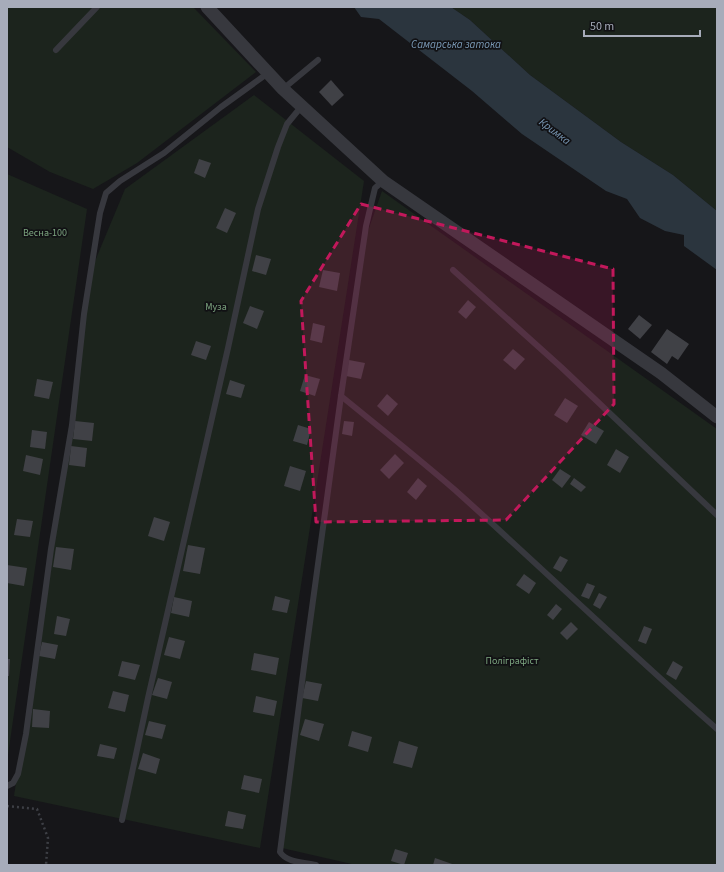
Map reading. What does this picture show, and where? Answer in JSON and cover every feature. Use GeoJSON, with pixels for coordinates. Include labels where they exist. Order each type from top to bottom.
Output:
{"type":"FeatureCollection","features":[{"type":"Feature","properties":{"kind":"street"},"geometry":{"type":"LineString","coordinates":[[207,7],[283,89],[383,181],[661,373],[717,417]]}},
{"type":"Feature","properties":{"kind":"lane"},"geometry":{"type":"LineString","coordinates":[[56,50],[97,7]]}},
{"type":"Feature","properties":{"kind":"lane"},"geometry":{"type":"LineString","coordinates":[[283,89],[318,60]]}},
{"type":"Feature","properties":{"kind":"lane"},"geometry":{"type":"LineString","coordinates":[[7,786],[13,784],[18,774],[26,734],[51,548],[72,426],[84,314],[100,213],[106,193],[164,153],[221,107],[268,73]]}},
{"type":"Feature","properties":{"kind":"lane"},"geometry":{"type":"LineString","coordinates":[[122,820],[258,209],[287,124],[301,106]]}},
{"type":"Feature","properties":{"kind":"lane"},"geometry":{"type":"LineString","coordinates":[[316,865],[288,859],[282,856],[280,852],[341,396],[366,226],[375,188],[383,181]]}},
{"type":"Feature","properties":{"kind":"lane"},"geometry":{"type":"LineString","coordinates":[[454,270],[507,320],[561,367],[717,515]]}},
{"type":"Feature","properties":{"kind":"lane"},"geometry":{"type":"LineString","coordinates":[[341,396],[454,489],[600,622],[665,684],[717,728]]}},
{"type":"Feature","properties":{"kind":"path"},"geometry":{"type":"LineString","coordinates":[[7,806],[37,809],[48,838],[46,865]]}},
{"type":"Feature","properties":{"kind":"highlighted area"},"geometry":{"type":"Polygon","coordinates":[[[361,204],[613,269],[614,404],[506,520],[316,522],[301,301],[361,204]]]}},
{"type":"Feature","properties":{"kind":"green space"},"geometry":{"type":"Polygon","coordinates":[[[7,7],[193,7],[256,72],[137,163],[93,189],[50,172],[7,147],[7,7]]]}},
{"type":"Feature","properties":{"kind":"green space"},"geometry":{"type":"Polygon","coordinates":[[[451,7],[717,7],[717,211],[673,175],[621,142],[530,75],[470,20],[451,7]]]}},
{"type":"Feature","properties":{"kind":"green space","name":"Муза"},"geometry":{"type":"Polygon","coordinates":[[[254,95],[364,181],[260,848],[14,796],[93,266],[125,189],[254,95]]]}},
{"type":"Feature","properties":{"kind":"green space","name":"Весна-100"},"geometry":{"type":"Polygon","coordinates":[[[7,174],[87,209],[7,762],[7,174]]]}},
{"type":"Feature","properties":{"kind":"green space","name":"Поліграфіст"},"geometry":{"type":"Polygon","coordinates":[[[382,191],[717,429],[717,865],[356,865],[282,848],[317,570],[367,234],[382,191]]]}},
{"type":"Feature","properties":{"kind":"water","name":"Самарська затока"},"geometry":{"type":"Polygon","coordinates":[[[354,7],[451,7],[470,20],[530,75],[621,142],[673,175],[717,211],[717,270],[684,246],[684,235],[665,231],[640,218],[627,199],[606,191],[522,134],[472,91],[379,19],[361,17],[354,7]]]}},
{"type":"Feature","properties":{"kind":"building"},"geometry":{"type":"Polygon","coordinates":[[[331,80],[344,95],[332,106],[319,92],[331,80]]]}},
{"type":"Feature","properties":{"kind":"building"},"geometry":{"type":"Polygon","coordinates":[[[199,159],[211,163],[205,178],[194,173],[199,159]]]}},
{"type":"Feature","properties":{"kind":"building"},"geometry":{"type":"Polygon","coordinates":[[[225,208],[236,213],[227,233],[216,228],[225,208]]]}},
{"type":"Feature","properties":{"kind":"building"},"geometry":{"type":"Polygon","coordinates":[[[256,255],[271,259],[266,275],[252,271],[256,255]]]}},
{"type":"Feature","properties":{"kind":"building"},"geometry":{"type":"Polygon","coordinates":[[[323,270],[340,273],[337,291],[319,287],[323,270]]]}},
{"type":"Feature","properties":{"kind":"building"},"geometry":{"type":"Polygon","coordinates":[[[468,300],[476,307],[466,319],[458,312],[468,300]]]}},
{"type":"Feature","properties":{"kind":"building"},"geometry":{"type":"Polygon","coordinates":[[[250,306],[264,311],[257,329],[243,323],[250,306]]]}},
{"type":"Feature","properties":{"kind":"building"},"geometry":{"type":"Polygon","coordinates":[[[639,315],[652,325],[640,339],[628,329],[639,315]]]}},
{"type":"Feature","properties":{"kind":"building"},"geometry":{"type":"Polygon","coordinates":[[[313,323],[325,326],[322,343],[310,340],[313,323]]]}},
{"type":"Feature","properties":{"kind":"building"},"geometry":{"type":"Polygon","coordinates":[[[667,329],[689,344],[678,360],[672,356],[667,364],[651,352],[667,329]]]}},
{"type":"Feature","properties":{"kind":"building"},"geometry":{"type":"Polygon","coordinates":[[[196,341],[211,346],[206,360],[191,355],[196,341]]]}},
{"type":"Feature","properties":{"kind":"building"},"geometry":{"type":"Polygon","coordinates":[[[513,349],[525,359],[515,370],[503,360],[513,349]]]}},
{"type":"Feature","properties":{"kind":"building"},"geometry":{"type":"Polygon","coordinates":[[[349,360],[365,363],[361,379],[346,376],[349,360]]]}},
{"type":"Feature","properties":{"kind":"building"},"geometry":{"type":"Polygon","coordinates":[[[305,375],[320,379],[315,396],[300,391],[305,375]]]}},
{"type":"Feature","properties":{"kind":"building"},"geometry":{"type":"Polygon","coordinates":[[[37,379],[53,382],[49,399],[34,396],[37,379]]]}},
{"type":"Feature","properties":{"kind":"building"},"geometry":{"type":"Polygon","coordinates":[[[230,380],[245,385],[241,398],[226,394],[230,380]]]}},
{"type":"Feature","properties":{"kind":"building"},"geometry":{"type":"Polygon","coordinates":[[[387,394],[398,404],[388,416],[377,406],[387,394]]]}},
{"type":"Feature","properties":{"kind":"building"},"geometry":{"type":"Polygon","coordinates":[[[565,398],[578,406],[567,423],[554,415],[565,398]]]}},
{"type":"Feature","properties":{"kind":"building"},"geometry":{"type":"Polygon","coordinates":[[[75,421],[94,423],[92,441],[73,439],[75,421]]]}},
{"type":"Feature","properties":{"kind":"building"},"geometry":{"type":"Polygon","coordinates":[[[344,421],[354,422],[352,436],[342,434],[344,421]]]}},
{"type":"Feature","properties":{"kind":"building"},"geometry":{"type":"Polygon","coordinates":[[[589,422],[604,431],[596,444],[581,435],[589,422]]]}},
{"type":"Feature","properties":{"kind":"building"},"geometry":{"type":"Polygon","coordinates":[[[298,425],[311,429],[307,445],[293,441],[298,425]]]}},
{"type":"Feature","properties":{"kind":"building"},"geometry":{"type":"Polygon","coordinates":[[[32,430],[47,432],[45,449],[30,447],[32,430]]]}},
{"type":"Feature","properties":{"kind":"building"},"geometry":{"type":"Polygon","coordinates":[[[71,446],[87,448],[85,467],[69,465],[71,446]]]}},
{"type":"Feature","properties":{"kind":"building"},"geometry":{"type":"Polygon","coordinates":[[[616,449],[629,457],[620,473],[607,465],[616,449]]]}},
{"type":"Feature","properties":{"kind":"building"},"geometry":{"type":"Polygon","coordinates":[[[395,454],[404,463],[389,479],[380,470],[395,454]]]}},
{"type":"Feature","properties":{"kind":"building"},"geometry":{"type":"Polygon","coordinates":[[[26,455],[43,459],[40,475],[23,471],[26,455]]]}},
{"type":"Feature","properties":{"kind":"building"},"geometry":{"type":"Polygon","coordinates":[[[290,466],[306,471],[300,491],[284,486],[290,466]]]}},
{"type":"Feature","properties":{"kind":"building"},"geometry":{"type":"Polygon","coordinates":[[[560,469],[571,476],[562,488],[552,480],[560,469]]]}},
{"type":"Feature","properties":{"kind":"building"},"geometry":{"type":"Polygon","coordinates":[[[418,478],[427,486],[416,500],[407,492],[418,478]]]}},
{"type":"Feature","properties":{"kind":"building"},"geometry":{"type":"Polygon","coordinates":[[[574,478],[586,487],[581,492],[570,484],[574,478]]]}},
{"type":"Feature","properties":{"kind":"building"},"geometry":{"type":"Polygon","coordinates":[[[154,517],[170,522],[164,541],[148,536],[154,517]]]}},
{"type":"Feature","properties":{"kind":"building"},"geometry":{"type":"Polygon","coordinates":[[[17,519],[33,521],[30,537],[14,535],[17,519]]]}},
{"type":"Feature","properties":{"kind":"building"},"geometry":{"type":"Polygon","coordinates":[[[188,545],[205,548],[200,574],[183,571],[188,545]]]}},
{"type":"Feature","properties":{"kind":"building"},"geometry":{"type":"Polygon","coordinates":[[[56,547],[74,549],[71,570],[53,567],[56,547]]]}},
{"type":"Feature","properties":{"kind":"building"},"geometry":{"type":"Polygon","coordinates":[[[560,556],[568,560],[561,572],[553,568],[560,556]]]}},
{"type":"Feature","properties":{"kind":"building"},"geometry":{"type":"Polygon","coordinates":[[[7,565],[27,568],[24,586],[7,583],[7,565]]]}},
{"type":"Feature","properties":{"kind":"building"},"geometry":{"type":"Polygon","coordinates":[[[524,574],[536,583],[529,594],[516,585],[524,574]]]}},
{"type":"Feature","properties":{"kind":"building"},"geometry":{"type":"Polygon","coordinates":[[[587,583],[595,586],[589,599],[581,596],[587,583]]]}},
{"type":"Feature","properties":{"kind":"building"},"geometry":{"type":"Polygon","coordinates":[[[599,593],[607,597],[600,609],[593,605],[599,593]]]}},
{"type":"Feature","properties":{"kind":"building"},"geometry":{"type":"Polygon","coordinates":[[[275,596],[290,600],[287,613],[272,610],[275,596]]]}},
{"type":"Feature","properties":{"kind":"building"},"geometry":{"type":"Polygon","coordinates":[[[174,597],[192,601],[189,617],[171,613],[174,597]]]}},
{"type":"Feature","properties":{"kind":"building"},"geometry":{"type":"Polygon","coordinates":[[[556,604],[562,609],[553,620],[547,615],[556,604]]]}},
{"type":"Feature","properties":{"kind":"building"},"geometry":{"type":"Polygon","coordinates":[[[57,616],[70,619],[66,636],[54,634],[57,616]]]}},
{"type":"Feature","properties":{"kind":"building"},"geometry":{"type":"Polygon","coordinates":[[[571,622],[578,629],[567,640],[560,633],[571,622]]]}},
{"type":"Feature","properties":{"kind":"building"},"geometry":{"type":"Polygon","coordinates":[[[644,626],[652,629],[646,644],[638,641],[644,626]]]}},
{"type":"Feature","properties":{"kind":"building"},"geometry":{"type":"Polygon","coordinates":[[[169,637],[185,641],[180,659],[164,655],[169,637]]]}},
{"type":"Feature","properties":{"kind":"building"},"geometry":{"type":"Polygon","coordinates":[[[42,642],[58,645],[55,659],[39,656],[42,642]]]}},
{"type":"Feature","properties":{"kind":"building"},"geometry":{"type":"Polygon","coordinates":[[[254,653],[279,658],[276,675],[251,670],[254,653]]]}},
{"type":"Feature","properties":{"kind":"building"},"geometry":{"type":"Polygon","coordinates":[[[7,659],[10,659],[9,676],[7,676],[7,659]]]}},
{"type":"Feature","properties":{"kind":"building"},"geometry":{"type":"Polygon","coordinates":[[[122,661],[140,665],[135,680],[118,676],[122,661]]]}},
{"type":"Feature","properties":{"kind":"building"},"geometry":{"type":"Polygon","coordinates":[[[673,661],[683,667],[676,680],[666,674],[673,661]]]}},
{"type":"Feature","properties":{"kind":"building"},"geometry":{"type":"Polygon","coordinates":[[[158,678],[172,682],[167,699],[152,695],[158,678]]]}},
{"type":"Feature","properties":{"kind":"building"},"geometry":{"type":"Polygon","coordinates":[[[306,681],[322,684],[318,701],[302,698],[306,681]]]}},
{"type":"Feature","properties":{"kind":"building"},"geometry":{"type":"Polygon","coordinates":[[[113,691],[129,695],[125,712],[108,708],[113,691]]]}},
{"type":"Feature","properties":{"kind":"building"},"geometry":{"type":"Polygon","coordinates":[[[256,696],[277,701],[274,716],[253,712],[256,696]]]}},
{"type":"Feature","properties":{"kind":"building"},"geometry":{"type":"Polygon","coordinates":[[[33,709],[50,711],[49,728],[32,727],[33,709]]]}},
{"type":"Feature","properties":{"kind":"building"},"geometry":{"type":"Polygon","coordinates":[[[305,719],[324,724],[319,741],[300,735],[305,719]]]}},
{"type":"Feature","properties":{"kind":"building"},"geometry":{"type":"Polygon","coordinates":[[[149,721],[166,725],[162,739],[145,735],[149,721]]]}},
{"type":"Feature","properties":{"kind":"building"},"geometry":{"type":"Polygon","coordinates":[[[352,731],[372,737],[368,752],[348,746],[352,731]]]}},
{"type":"Feature","properties":{"kind":"building"},"geometry":{"type":"Polygon","coordinates":[[[399,741],[418,747],[412,768],[393,763],[399,741]]]}},
{"type":"Feature","properties":{"kind":"building"},"geometry":{"type":"Polygon","coordinates":[[[100,744],[117,748],[114,759],[97,756],[100,744]]]}},
{"type":"Feature","properties":{"kind":"building"},"geometry":{"type":"Polygon","coordinates":[[[143,753],[160,759],[156,774],[138,769],[143,753]]]}},
{"type":"Feature","properties":{"kind":"building"},"geometry":{"type":"Polygon","coordinates":[[[244,775],[262,779],[259,793],[241,789],[244,775]]]}},
{"type":"Feature","properties":{"kind":"building"},"geometry":{"type":"Polygon","coordinates":[[[228,811],[246,815],[243,829],[225,826],[228,811]]]}},
{"type":"Feature","properties":{"kind":"building"},"geometry":{"type":"Polygon","coordinates":[[[395,849],[408,853],[404,865],[391,861],[395,849]]]}},
{"type":"Feature","properties":{"kind":"building"},"geometry":{"type":"Polygon","coordinates":[[[435,858],[455,865],[433,865],[435,858]]]}},
{"type":"Feature","properties":{"kind":"water label","name":"Кримка"},"geometry":{"type":"Point","coordinates":[555,131]}}]}
